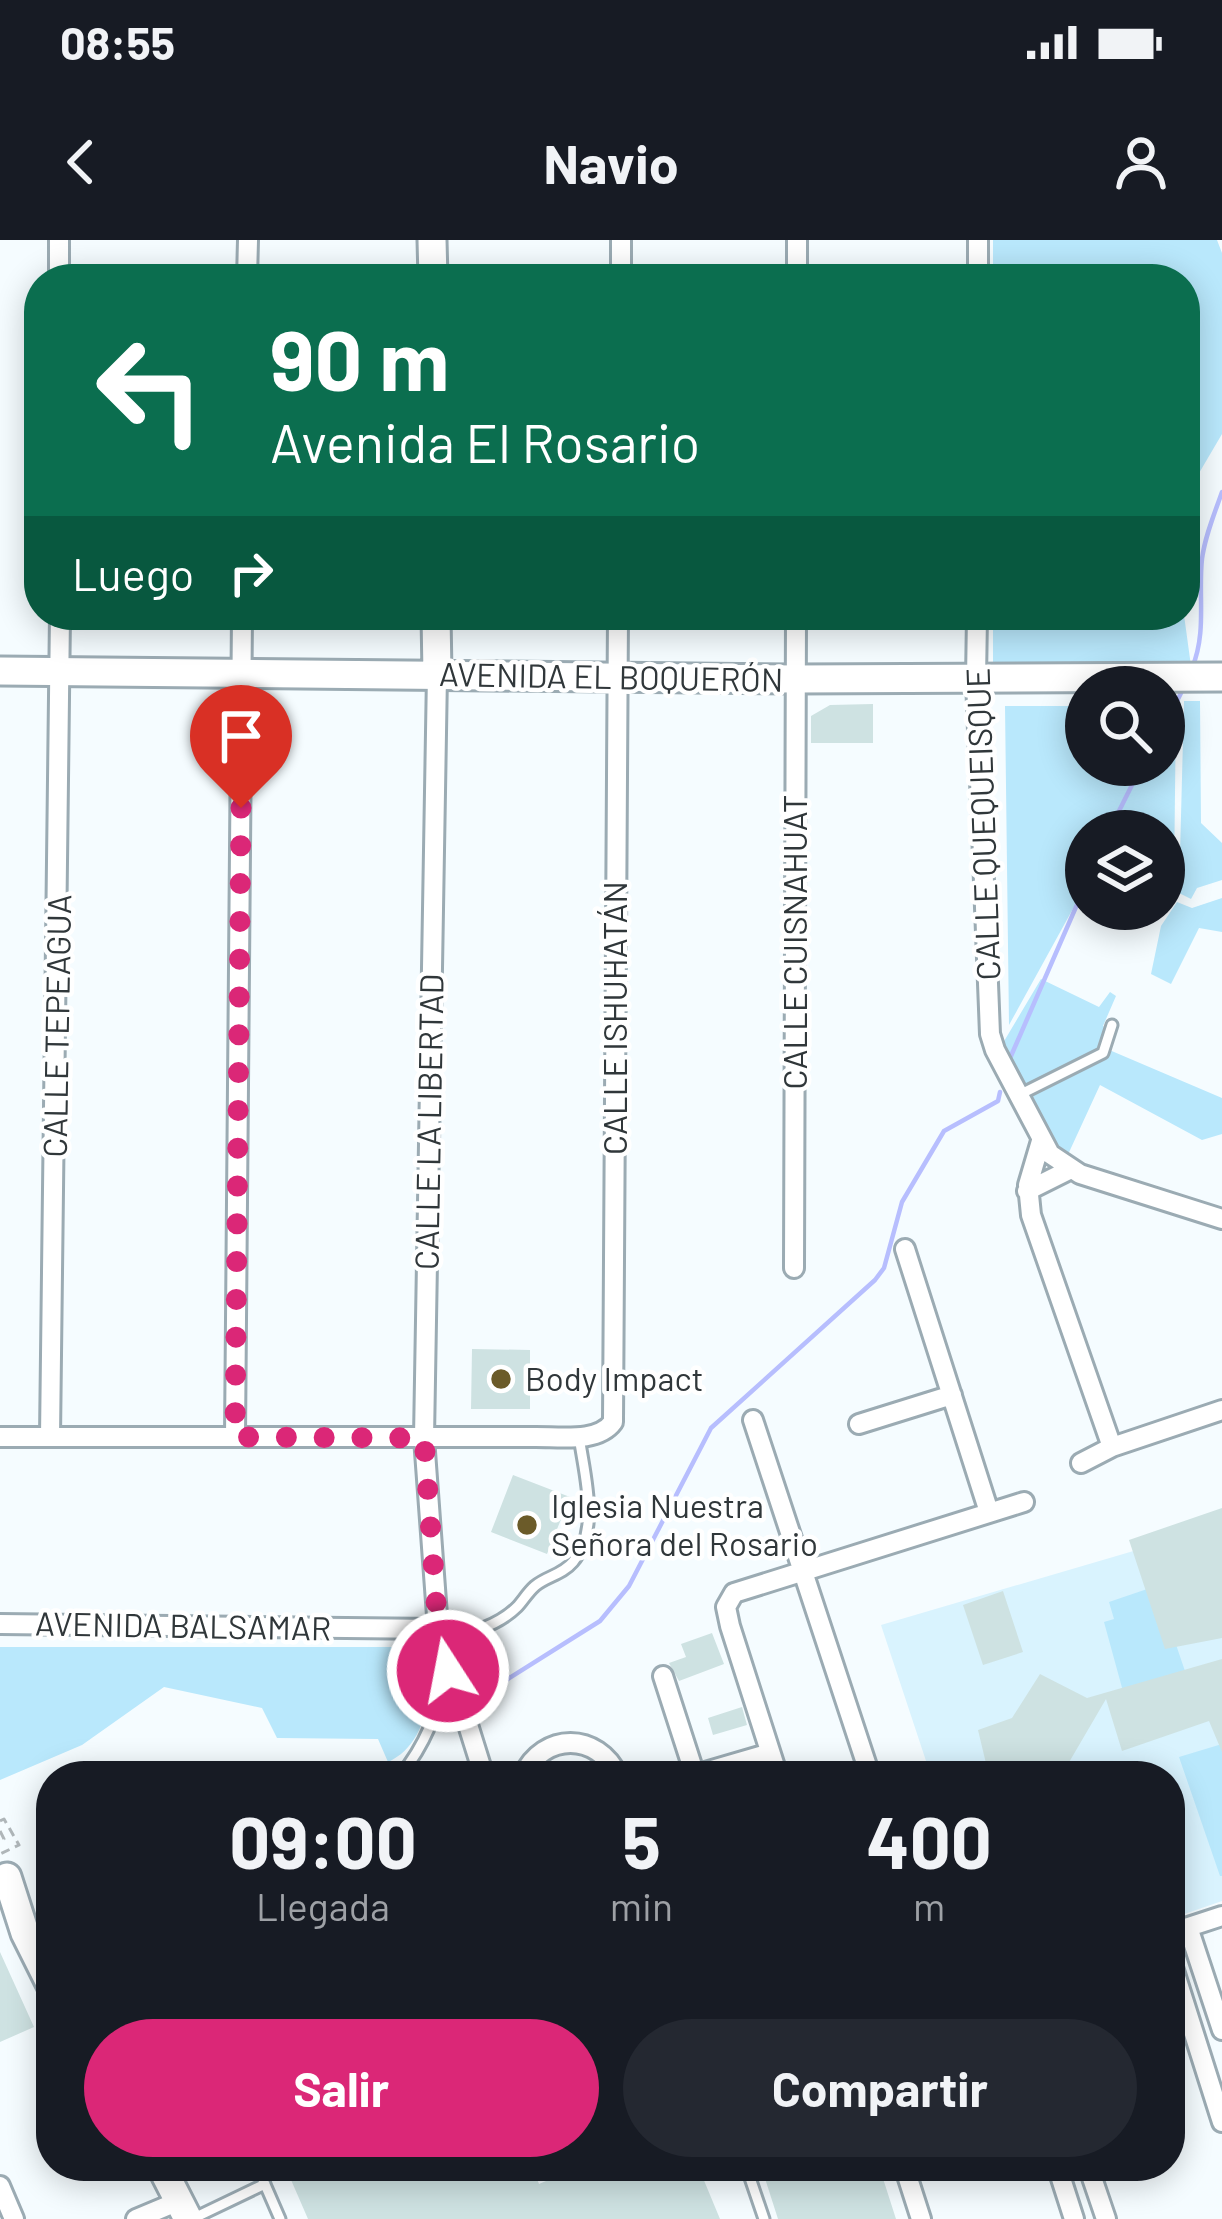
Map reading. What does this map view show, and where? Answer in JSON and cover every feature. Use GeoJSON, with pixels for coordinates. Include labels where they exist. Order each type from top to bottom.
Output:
{"type":"FeatureCollection","features":[{"type":"Feature","properties":{"kind":"street","name":"CALLE TEPEAGUA"},"geometry":{"type":"LineString","coordinates":[[50,1437],[61,630]]}},
{"type":"Feature","properties":{"kind":"street"},"geometry":{"type":"LineString","coordinates":[[235,1437],[242,630]]}},
{"type":"Feature","properties":{"kind":"street","name":"CALLE LA LIBERTAD"},"geometry":{"type":"LineString","coordinates":[[436,630],[424,1438],[439,1634],[479,1761]]}},
{"type":"Feature","properties":{"kind":"street","name":"CALLE ISHUHATÁN"},"geometry":{"type":"LineString","coordinates":[[578,1436],[602,1434],[613,1422],[618,630]]}},
{"type":"Feature","properties":{"kind":"street","name":"CALLE CUISNAHUAT"},"geometry":{"type":"LineString","coordinates":[[794,1268],[796,630]]}},
{"type":"Feature","properties":{"kind":"street","name":"CALLE QUEQUEISQUE"},"geometry":{"type":"LineString","coordinates":[[977,630],[990,1034],[1019,1095]]}},
{"type":"Feature","properties":{"kind":"street","name":"AVENIDA EL BOQUERÓN"},"geometry":{"type":"LineString","coordinates":[[0,671],[796,680],[1201,677]]}},
{"type":"Feature","properties":{"kind":"street"},"geometry":{"type":"LineString","coordinates":[[1019,1095],[1050,1154],[1071,1169],[1222,1219]]}},
{"type":"Feature","properties":{"kind":"street"},"geometry":{"type":"LineString","coordinates":[[1041,1141],[1028,1191],[1030,1215],[1112,1448]]}},
{"type":"Feature","properties":{"kind":"street"},"geometry":{"type":"LineString","coordinates":[[1028,1191],[1071,1169]]}},
{"type":"Feature","properties":{"kind":"street"},"geometry":{"type":"LineString","coordinates":[[905,1249],[989,1512]]}},
{"type":"Feature","properties":{"kind":"street"},"geometry":{"type":"LineString","coordinates":[[859,1424],[952,1395]]}},
{"type":"Feature","properties":{"kind":"street"},"geometry":{"type":"LineString","coordinates":[[1081,1463],[1222,1410]]}},
{"type":"Feature","properties":{"kind":"street"},"geometry":{"type":"LineString","coordinates":[[753,1420],[865,1761]]}},
{"type":"Feature","properties":{"kind":"street"},"geometry":{"type":"LineString","coordinates":[[0,1437],[578,1436]]}},
{"type":"Feature","properties":{"kind":"street"},"geometry":{"type":"LineString","coordinates":[[773,1761],[726,1607],[734,1593],[1024,1502]]}},
{"type":"Feature","properties":{"kind":"street","name":"AVENIDA BALSAMAR"},"geometry":{"type":"LineString","coordinates":[[0,1624],[439,1634]]}},
{"type":"Feature","properties":{"kind":"street"},"geometry":{"type":"LineString","coordinates":[[663,1676],[690,1761]]}},
{"type":"Feature","properties":{"kind":"street"},"geometry":{"type":"LineString","coordinates":[[534,1761],[540,1752],[571,1742],[602,1753],[608,1761]]}},
{"type":"Feature","properties":{"kind":"street"},"geometry":{"type":"LineString","coordinates":[[741,1761],[770,1753]]}},
{"type":"Feature","properties":{"kind":"street"},"geometry":{"type":"LineString","coordinates":[[5,1864],[36,1915]]}},
{"type":"Feature","properties":{"kind":"street"},"geometry":{"type":"LineString","coordinates":[[5,1864],[36,1954]]}},
{"type":"Feature","properties":{"kind":"street"},"geometry":{"type":"LineString","coordinates":[[1185,1928],[1222,1916]]}},
{"type":"Feature","properties":{"kind":"street"},"geometry":{"type":"LineString","coordinates":[[1185,1944],[1222,2030]]}},
{"type":"Feature","properties":{"kind":"street"},"geometry":{"type":"LineString","coordinates":[[1185,2005],[1222,2122]]}},
{"type":"Feature","properties":{"kind":"street"},"geometry":{"type":"LineString","coordinates":[[150,2181],[171,2214]]}},
{"type":"Feature","properties":{"kind":"street"},"geometry":{"type":"LineString","coordinates":[[164,2181],[171,2214]]}},
{"type":"Feature","properties":{"kind":"street"},"geometry":{"type":"LineString","coordinates":[[909,2181],[921,2219]]}},
{"type":"Feature","properties":{"kind":"street"},"geometry":{"type":"LineString","coordinates":[[1062,2181],[1074,2219]]}},
{"type":"Feature","properties":{"kind":"street"},"geometry":{"type":"LineString","coordinates":[[1093,2181],[1106,2219]]}},
{"type":"Feature","properties":{"kind":"street"},"geometry":{"type":"LineString","coordinates":[[0,2186],[14,2219]]}},
{"type":"Feature","properties":{"kind":"lane"},"geometry":{"type":"LineString","coordinates":[[1019,1095],[1102,1053],[1112,1025]]}},
{"type":"Feature","properties":{"kind":"lane"},"geometry":{"type":"LineString","coordinates":[[439,1634],[463,1635],[495,1622],[515,1609],[530,1590],[576,1559],[586,1539],[588,1503],[578,1436]]}},
{"type":"Feature","properties":{"kind":"lane"},"geometry":{"type":"LineString","coordinates":[[412,1761],[436,1717],[448,1671]]}},
{"type":"Feature","properties":{"kind":"lane"},"geometry":{"type":"LineString","coordinates":[[264,2181],[280,2219]]}},
{"type":"Feature","properties":{"kind":"lane"},"geometry":{"type":"LineString","coordinates":[[751,2181],[764,2219]]}},
{"type":"Feature","properties":{"kind":"lane"},"geometry":{"type":"LineString","coordinates":[[171,2214],[265,2184]]}},
{"type":"Feature","properties":{"kind":"path"},"geometry":{"type":"LineString","coordinates":[[0,1821],[4,1819],[5,1864]]}},
{"type":"Feature","properties":{"kind":"path"},"geometry":{"type":"LineString","coordinates":[[0,1831],[4,1839],[0,1842]]}},
{"type":"Feature","properties":{"kind":"shaded area"},"geometry":{"type":"Polygon","coordinates":[[[993,240],[1217,240],[1222,253],[1222,434],[1200,471],[1200,264],[993,264],[993,240]]]}},
{"type":"Feature","properties":{"kind":"shaded area"},"geometry":{"type":"Polygon","coordinates":[[[993,630],[1186,630],[1191,666],[993,667],[993,630]]]}},
{"type":"Feature","properties":{"kind":"shaded area"},"geometry":{"type":"Polygon","coordinates":[[[1185,701],[1200,701],[1201,823],[1222,843],[1222,880],[1197,888],[1191,899],[1185,896],[1185,810],[1181,810],[1185,701]]]}},
{"type":"Feature","properties":{"kind":"shaded area"},"geometry":{"type":"Polygon","coordinates":[[[1005,706],[1065,706],[1065,786],[1175,786],[1175,810],[1065,810],[1065,923],[1009,1025],[1005,706]]]}},
{"type":"Feature","properties":{"kind":"shaded area"},"geometry":{"type":"Polygon","coordinates":[[[1222,898],[1222,932],[1199,928],[1171,984],[1151,974],[1160,930],[1185,930],[1185,905],[1192,908],[1222,898]]]}},
{"type":"Feature","properties":{"kind":"shaded area"},"geometry":{"type":"Polygon","coordinates":[[[1041,979],[1099,1007],[1110,992],[1116,996],[1103,1026],[1114,1033],[1107,1049],[1222,1098],[1222,1134],[1202,1140],[1100,1085],[1065,1161],[1000,1048],[1041,979]]]}},
{"type":"Feature","properties":{"kind":"shaded area"},"geometry":{"type":"Polygon","coordinates":[[[1222,1525],[1222,1901],[1185,1914],[1185,1761],[926,1761],[881,1625],[1222,1525]]]}},
{"type":"Feature","properties":{"kind":"shaded area"},"geometry":{"type":"Polygon","coordinates":[[[1156,1586],[1186,1674],[1124,1695],[1104,1622],[1114,1619],[1109,1602],[1156,1586]]]}},
{"type":"Feature","properties":{"kind":"shaded area"},"geometry":{"type":"Polygon","coordinates":[[[0,1647],[407,1647],[423,1676],[426,1692],[421,1726],[413,1741],[390,1761],[378,1739],[277,1738],[262,1708],[164,1687],[82,1745],[0,1780],[0,1647]]]}},
{"type":"Feature","properties":{"kind":"shaded area"},"geometry":{"type":"Polygon","coordinates":[[[1222,1744],[1222,1876],[1185,1774],[1185,1761],[1179,1757],[1222,1744]]]}},
{"type":"Feature","properties":{"kind":"building"},"geometry":{"type":"Polygon","coordinates":[[[873,704],[873,743],[811,743],[811,716],[830,705],[873,704]]]}},
{"type":"Feature","properties":{"kind":"building","name":"Body Impact"},"geometry":{"type":"Polygon","coordinates":[[[472,1349],[530,1350],[530,1409],[471,1409],[472,1349]]]}},
{"type":"Feature","properties":{"kind":"building"},"geometry":{"type":"Polygon","coordinates":[[[513,1475],[570,1497],[547,1554],[491,1532],[513,1475]]]}},
{"type":"Feature","properties":{"kind":"building"},"geometry":{"type":"Polygon","coordinates":[[[1222,1508],[1222,1638],[1165,1649],[1129,1540],[1222,1508]]]}},
{"type":"Feature","properties":{"kind":"building"},"geometry":{"type":"Polygon","coordinates":[[[1003,1591],[1023,1652],[983,1665],[963,1605],[1003,1591]]]}},
{"type":"Feature","properties":{"kind":"building"},"geometry":{"type":"Polygon","coordinates":[[[712,1633],[724,1664],[679,1681],[669,1663],[686,1657],[681,1644],[712,1633]]]}},
{"type":"Feature","properties":{"kind":"building"},"geometry":{"type":"Polygon","coordinates":[[[1222,1659],[1222,1752],[1209,1721],[1122,1751],[1106,1699],[1070,1761],[985,1761],[978,1730],[1012,1718],[1040,1674],[1087,1698],[1222,1659]]]}},
{"type":"Feature","properties":{"kind":"building"},"geometry":{"type":"Polygon","coordinates":[[[742,1707],[747,1725],[713,1735],[708,1718],[742,1707]]]}},
{"type":"Feature","properties":{"kind":"building"},"geometry":{"type":"Polygon","coordinates":[[[0,1952],[34,2027],[0,2042],[0,1952]]]}},
{"type":"Feature","properties":{"kind":"building"},"geometry":{"type":"Polygon","coordinates":[[[292,2181],[704,2181],[720,2219],[308,2219],[292,2181]]]}},
{"type":"Feature","properties":{"kind":"building"},"geometry":{"type":"Polygon","coordinates":[[[766,2181],[884,2181],[896,2219],[778,2219],[766,2181]]]}},
{"type":"Feature","properties":{"kind":"waterway"},"geometry":{"type":"LineString","coordinates":[[1192,668],[1201,627],[1203,550],[1222,492]]}},
{"type":"Feature","properties":{"kind":"waterway"},"geometry":{"type":"LineString","coordinates":[[1120,810],[1132,786]]}},
{"type":"Feature","properties":{"kind":"waterway"},"geometry":{"type":"LineString","coordinates":[[1011,1056],[1066,930]]}},
{"type":"Feature","properties":{"kind":"waterway"},"geometry":{"type":"LineString","coordinates":[[487,1692],[600,1621],[629,1586],[711,1428],[875,1280],[884,1268],[902,1202],[944,1131],[998,1101],[1000,1092]]}},
{"type":"Feature","properties":{"kind":"place","name":"Body Impact"},"geometry":{"type":"Point","coordinates":[501,1379]}},
{"type":"Feature","properties":{"kind":"place","name":"Iglesia Nuestra Señora del Rosario"},"geometry":{"type":"Point","coordinates":[527,1525]}},
{"type":"Feature","properties":{"kind":"route"},"geometry":{"type":"LineString","coordinates":[[241,808],[235,1437],[424,1438],[438,1629],[448,1671]]}}]}
